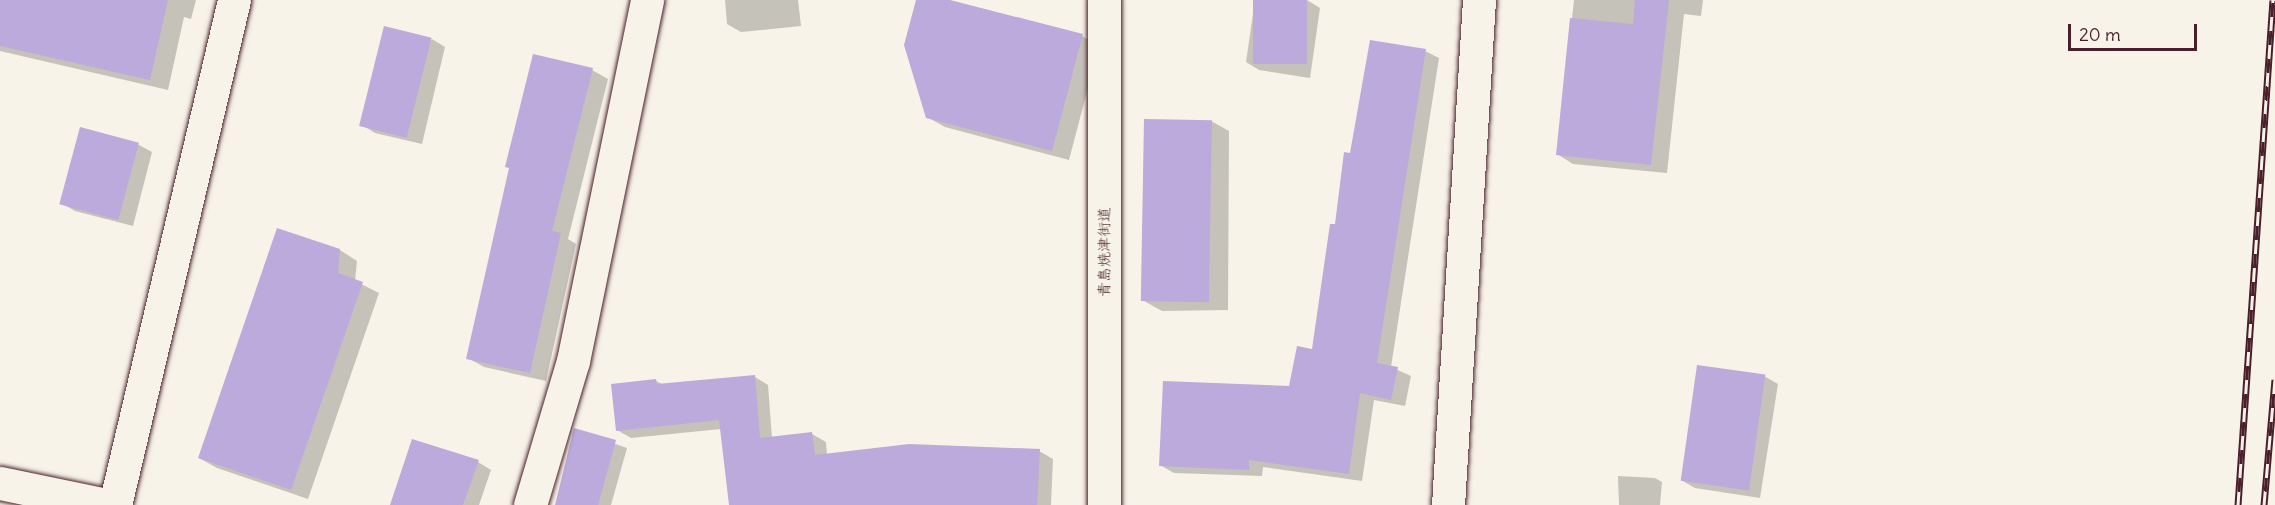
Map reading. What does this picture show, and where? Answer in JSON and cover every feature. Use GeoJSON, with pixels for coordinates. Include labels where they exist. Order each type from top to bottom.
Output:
{"type":"FeatureCollection","features":[{"type":"Feature","properties":{"kind":"street"},"geometry":{"type":"LineString","coordinates":[[115,505],[234,0]]}},
{"type":"Feature","properties":{"kind":"street"},"geometry":{"type":"LineString","coordinates":[[530,505],[573,361],[647,0]]}},
{"type":"Feature","properties":{"kind":"street","name":"青島焼津街道"},"geometry":{"type":"LineString","coordinates":[[1104,0],[1104,505]]}},
{"type":"Feature","properties":{"kind":"street"},"geometry":{"type":"LineString","coordinates":[[1448,505],[1479,0]]}},
{"type":"Feature","properties":{"kind":"street"},"geometry":{"type":"LineString","coordinates":[[0,483],[106,505]]}},
{"type":"Feature","properties":{"kind":"building"},"geometry":{"type":"Polygon","coordinates":[[[0,0],[168,0],[150,80],[0,46],[0,0]]]}},
{"type":"Feature","properties":{"kind":"building"},"geometry":{"type":"Polygon","coordinates":[[[916,0],[950,0],[1083,34],[1052,151],[926,118],[904,45],[916,0]]]}},
{"type":"Feature","properties":{"kind":"building"},"geometry":{"type":"Polygon","coordinates":[[[1253,0],[1307,0],[1307,64],[1253,64],[1253,0]]]}},
{"type":"Feature","properties":{"kind":"building"},"geometry":{"type":"Polygon","coordinates":[[[1635,0],[1669,0],[1651,165],[1556,155],[1570,18],[1633,24],[1635,0]]]}},
{"type":"Feature","properties":{"kind":"building"},"geometry":{"type":"Polygon","coordinates":[[[384,26],[432,38],[407,138],[359,126],[384,26]]]}},
{"type":"Feature","properties":{"kind":"building"},"geometry":{"type":"Polygon","coordinates":[[[1370,40],[1426,49],[1377,363],[1398,367],[1391,400],[1360,393],[1349,474],[1249,460],[1249,470],[1159,466],[1163,381],[1289,386],[1297,346],[1312,349],[1330,224],[1335,224],[1344,152],[1350,153],[1370,40]]]}},
{"type":"Feature","properties":{"kind":"building"},"geometry":{"type":"Polygon","coordinates":[[[533,54],[593,68],[552,231],[561,233],[530,373],[466,359],[509,168],[505,167],[533,54]]]}},
{"type":"Feature","properties":{"kind":"building"},"geometry":{"type":"Polygon","coordinates":[[[1144,119],[1212,120],[1209,302],[1141,301],[1144,119]]]}},
{"type":"Feature","properties":{"kind":"building"},"geometry":{"type":"Polygon","coordinates":[[[80,127],[139,143],[118,220],[59,204],[80,127]]]}},
{"type":"Feature","properties":{"kind":"building"},"geometry":{"type":"Polygon","coordinates":[[[277,228],[340,249],[338,273],[363,282],[291,490],[198,458],[277,228]]]}},
{"type":"Feature","properties":{"kind":"building"},"geometry":{"type":"Polygon","coordinates":[[[1697,365],[1765,375],[1749,490],[1681,481],[1697,365]]]}},
{"type":"Feature","properties":{"kind":"building"},"geometry":{"type":"Polygon","coordinates":[[[755,375],[760,438],[812,432],[815,455],[909,444],[1040,449],[1037,505],[729,505],[719,420],[616,431],[611,384],[656,379],[657,384],[755,375]]]}},
{"type":"Feature","properties":{"kind":"building"},"geometry":{"type":"Polygon","coordinates":[[[574,428],[616,440],[598,505],[555,505],[574,428]]]}},
{"type":"Feature","properties":{"kind":"building"},"geometry":{"type":"Polygon","coordinates":[[[412,439],[479,460],[463,505],[390,505],[412,439]]]}},
{"type":"Feature","properties":{"kind":"railway"},"geometry":{"type":"LineString","coordinates":[[2238,505],[2273,0]]}},
{"type":"Feature","properties":{"kind":"railway"},"geometry":{"type":"LineString","coordinates":[[2264,505],[2275,379]]}}]}
